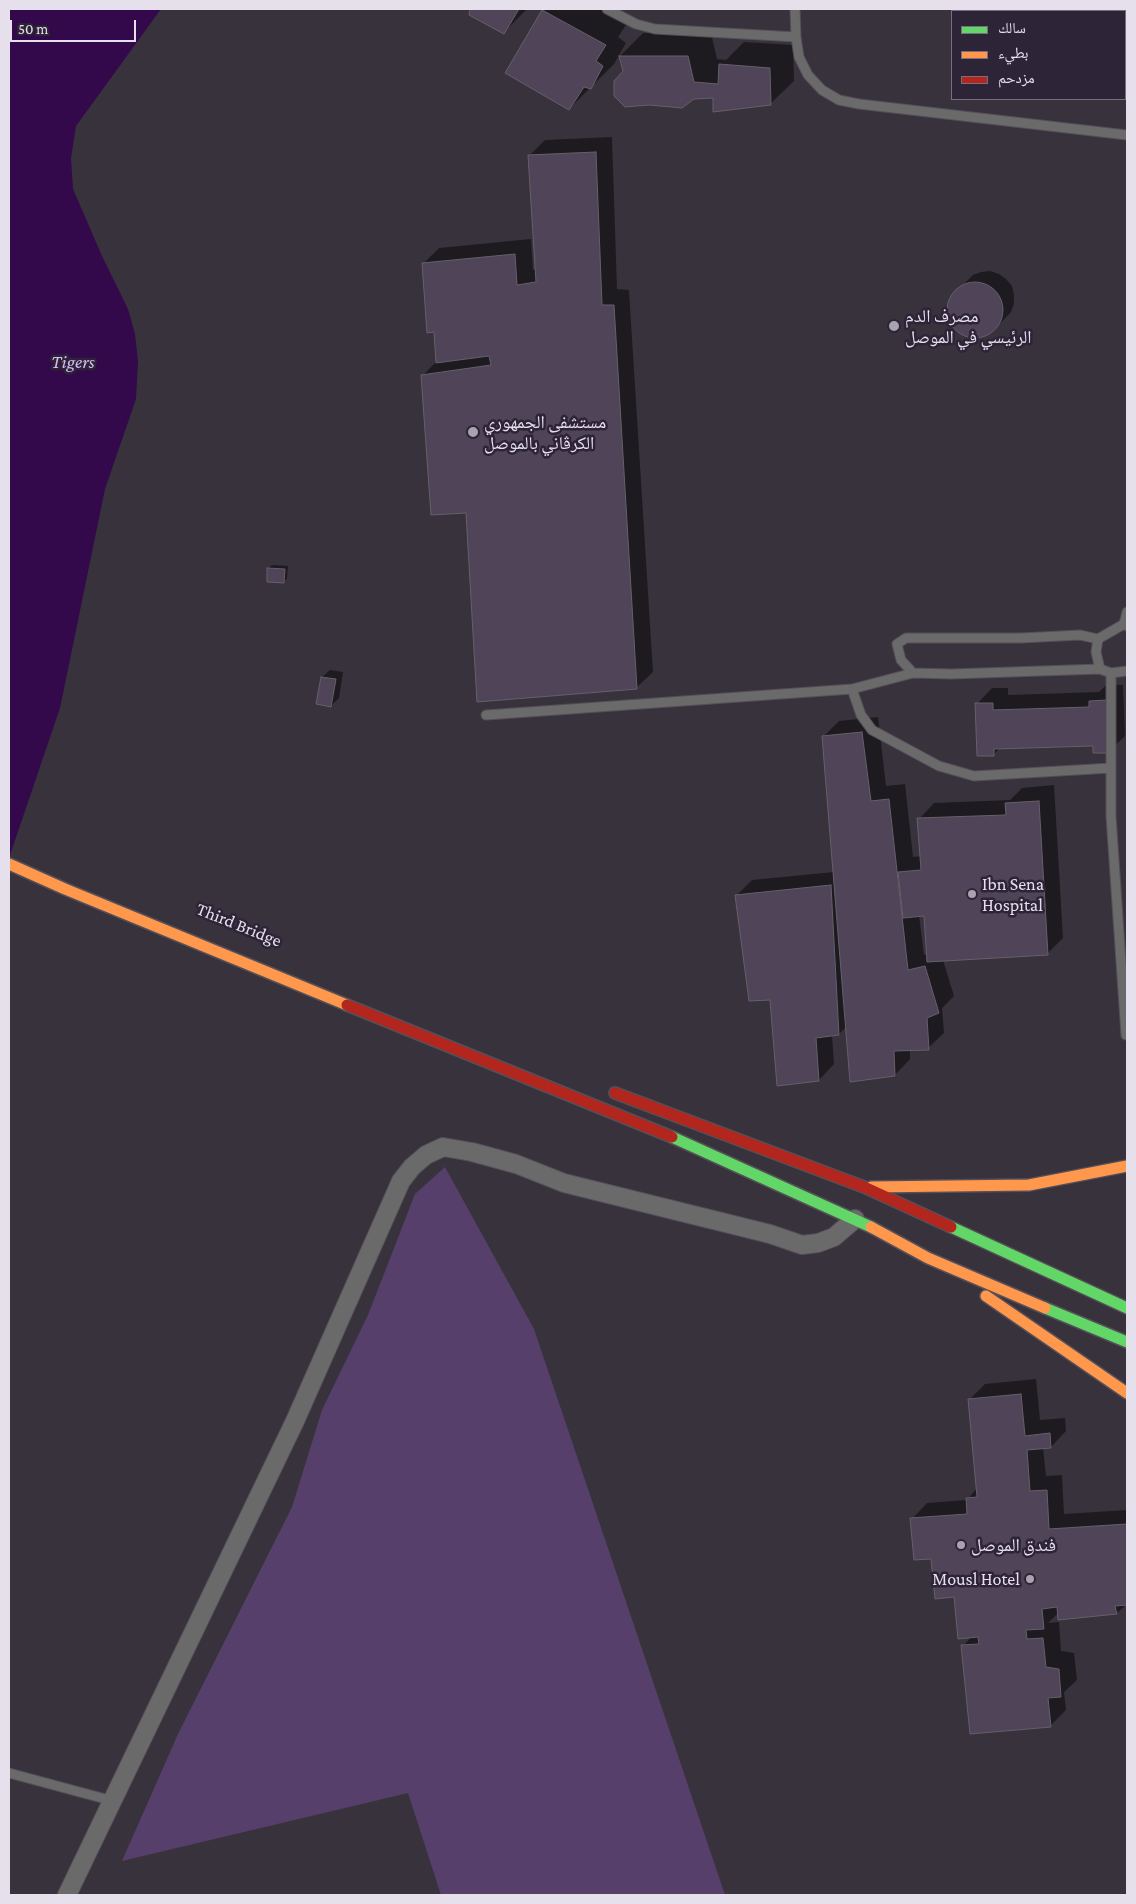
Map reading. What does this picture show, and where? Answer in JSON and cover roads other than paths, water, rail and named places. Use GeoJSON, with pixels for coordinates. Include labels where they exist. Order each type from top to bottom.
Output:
{"type":"FeatureCollection","features":[{"type":"Feature","properties":{"kind":"highway","name":"Third Bridge"},"geometry":{"type":"LineString","coordinates":[[9,864],[65,889],[452,1048],[657,1130],[855,1220],[928,1258]]}},
{"type":"Feature","properties":{"kind":"highway"},"geometry":{"type":"LineString","coordinates":[[606,1090],[864,1187],[1127,1308]]}},
{"type":"Feature","properties":{"kind":"highway"},"geometry":{"type":"LineString","coordinates":[[864,1187],[1029,1185],[1127,1166]]}},
{"type":"Feature","properties":{"kind":"highway"},"geometry":{"type":"LineString","coordinates":[[928,1258],[1127,1342]]}},
{"type":"Feature","properties":{"kind":"highway"},"geometry":{"type":"LineString","coordinates":[[928,1258],[1059,1344],[1127,1393]]}},
{"type":"Feature","properties":{"kind":"street"},"geometry":{"type":"LineString","coordinates":[[67,1895],[295,1421],[402,1181],[412,1167],[426,1155],[443,1147],[464,1150],[516,1164],[564,1183],[770,1234],[802,1245],[818,1243],[834,1237],[855,1220]]}},
{"type":"Feature","properties":{"kind":"lane"},"geometry":{"type":"LineString","coordinates":[[607,9],[636,24],[655,29],[796,37]]}},
{"type":"Feature","properties":{"kind":"lane"},"geometry":{"type":"LineString","coordinates":[[795,9],[799,57],[808,75],[822,90],[839,100],[859,104],[1127,135]]}},
{"type":"Feature","properties":{"kind":"lane"},"geometry":{"type":"LineString","coordinates":[[913,673],[901,660],[897,644],[906,638],[1021,638],[1080,635],[1098,639],[1126,625],[1127,612]]}},
{"type":"Feature","properties":{"kind":"lane"},"geometry":{"type":"LineString","coordinates":[[1098,639],[1096,652],[1100,669]]}},
{"type":"Feature","properties":{"kind":"lane"},"geometry":{"type":"LineString","coordinates":[[486,715],[852,689],[913,673],[952,674],[1100,669],[1111,673],[1127,671]]}},
{"type":"Feature","properties":{"kind":"lane"},"geometry":{"type":"LineString","coordinates":[[1111,673],[1110,816],[1126,1035]]}},
{"type":"Feature","properties":{"kind":"lane"},"geometry":{"type":"LineString","coordinates":[[852,689],[861,715],[872,730],[939,766],[974,776],[1111,768]]}},
{"type":"Feature","properties":{"kind":"lane"},"geometry":{"type":"LineString","coordinates":[[9,1773],[113,1801]]}},
{"type":"Feature","properties":{"kind":"water","name":"Tigers"},"geometry":{"type":"Polygon","coordinates":[[[9,9],[161,9],[76,126],[71,158],[73,189],[102,256],[128,309],[135,334],[138,361],[136,399],[105,489],[60,708],[9,858],[9,9]]]}},
{"type":"Feature","properties":{"kind":"place","name":"مصرف الدم الرئيسي في الموصل"},"geometry":{"type":"Point","coordinates":[894,326]}},
{"type":"Feature","properties":{"kind":"place","name":"مستشفى الجمهوري الكرڤاني بالموصل"},"geometry":{"type":"Point","coordinates":[473,432]}},
{"type":"Feature","properties":{"kind":"place","name":"Ibn Sena Hospital"},"geometry":{"type":"Point","coordinates":[972,894]}},
{"type":"Feature","properties":{"kind":"place","name":"فندق الموصل"},"geometry":{"type":"Point","coordinates":[961,1545]}},
{"type":"Feature","properties":{"kind":"place","name":"Mousl Hotel"},"geometry":{"type":"Point","coordinates":[1030,1579]}}]}
